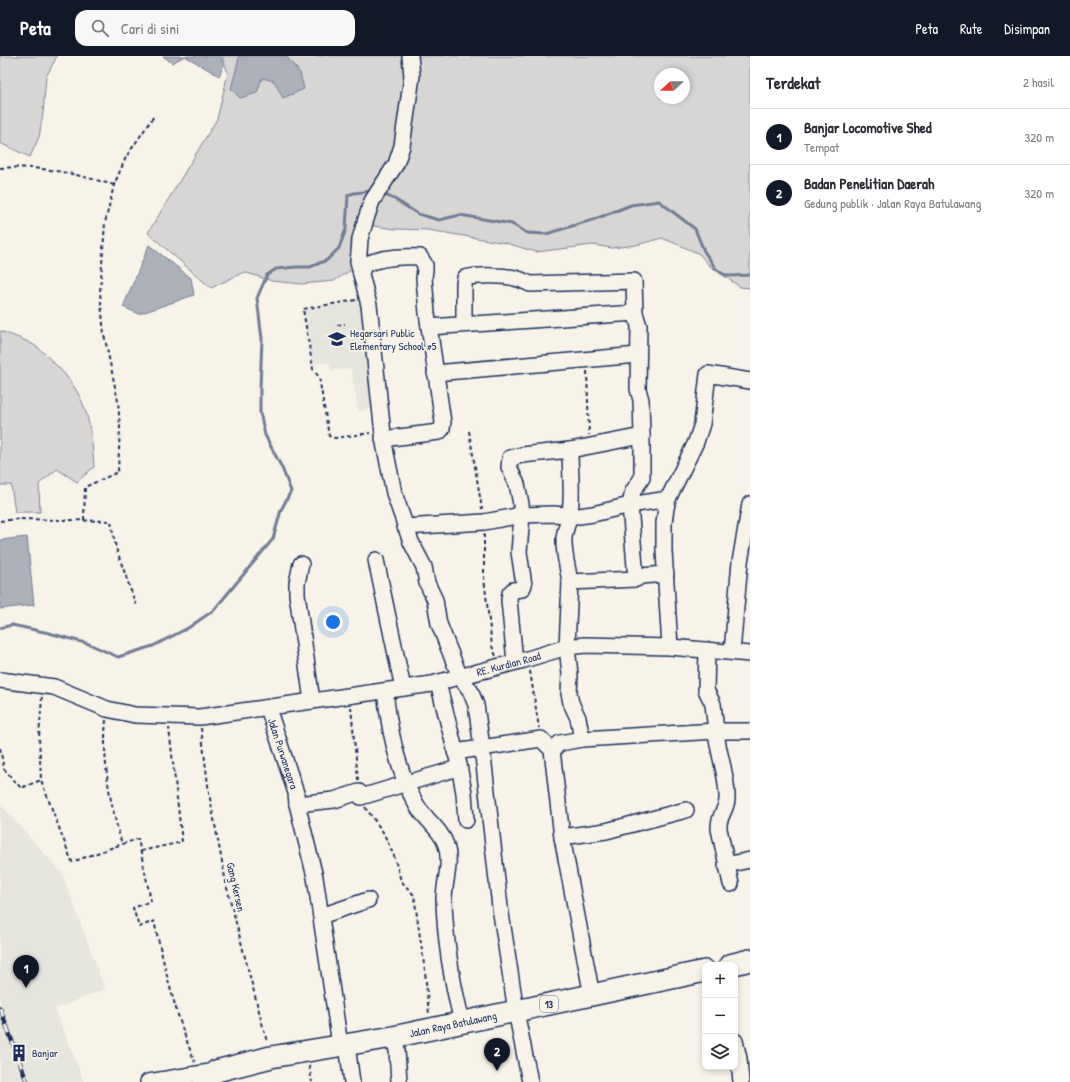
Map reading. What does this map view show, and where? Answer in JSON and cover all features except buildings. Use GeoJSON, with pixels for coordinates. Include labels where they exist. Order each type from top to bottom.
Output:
{"type":"FeatureCollection","features":[{"type":"Feature","properties":{"kind":"highway"},"geometry":{"type":"LineString","coordinates":[[738,963],[750,960]]}},
{"type":"Feature","properties":{"kind":"highway","name":"Jalan Raya Batulawang"},"geometry":{"type":"LineString","coordinates":[[207,1075],[271,1057],[393,1037],[702,972]]}},
{"type":"Feature","properties":{"kind":"street"},"geometry":{"type":"LineString","coordinates":[[410,56],[412,76],[402,146],[396,164],[378,192],[367,213],[360,239],[358,261],[367,299],[383,435],[394,493],[411,542],[424,567],[427,583],[435,600],[439,624],[460,677],[470,690],[476,705],[500,907],[516,1011],[530,1082]]}},
{"type":"Feature","properties":{"kind":"street"},"geometry":{"type":"LineString","coordinates":[[361,274],[364,264],[373,261],[408,256],[420,257],[425,265],[424,278],[429,327],[442,429],[439,432],[383,435]]}},
{"type":"Feature","properties":{"kind":"street"},"geometry":{"type":"LineString","coordinates":[[464,324],[465,278],[488,276],[517,278],[530,284],[634,281],[635,313],[639,326],[638,389],[642,400],[642,478],[633,491],[630,505],[636,579]]}},
{"type":"Feature","properties":{"kind":"street"},"geometry":{"type":"LineString","coordinates":[[429,327],[635,313]]}},
{"type":"Feature","properties":{"kind":"street"},"geometry":{"type":"LineString","coordinates":[[435,373],[586,358],[638,355]]}},
{"type":"Feature","properties":{"kind":"street"},"geometry":{"type":"LineString","coordinates":[[670,647],[664,523],[668,498],[696,442],[702,424],[708,374],[750,381]]}},
{"type":"Feature","properties":{"kind":"street"},"geometry":{"type":"LineString","coordinates":[[521,661],[509,600],[510,593],[513,590],[522,589],[524,586],[518,552],[522,515],[517,484],[509,467],[510,458],[522,455],[570,450],[642,436]]}},
{"type":"Feature","properties":{"kind":"street"},"geometry":{"type":"LineString","coordinates":[[570,450],[571,500],[570,514],[564,535],[565,561],[570,582],[567,647],[570,674],[569,693],[571,703],[578,718],[582,739]]}},
{"type":"Feature","properties":{"kind":"street"},"geometry":{"type":"LineString","coordinates":[[406,527],[484,522],[522,515],[570,514],[579,516],[668,498]]}},
{"type":"Feature","properties":{"kind":"street"},"geometry":{"type":"LineString","coordinates":[[732,652],[740,562],[749,511]]}},
{"type":"Feature","properties":{"kind":"street"},"geometry":{"type":"LineString","coordinates":[[376,560],[403,688]]}},
{"type":"Feature","properties":{"kind":"street"},"geometry":{"type":"LineString","coordinates":[[301,564],[297,583],[297,594],[312,702]]}},
{"type":"Feature","properties":{"kind":"street"},"geometry":{"type":"LineString","coordinates":[[570,582],[636,579],[641,576],[666,574]]}},
{"type":"Feature","properties":{"kind":"street","name":"RE. Kurdian Road"},"geometry":{"type":"LineString","coordinates":[[268,708],[438,683],[567,647],[585,645],[670,647],[750,654]]}},
{"type":"Feature","properties":{"kind":"street"},"geometry":{"type":"LineString","coordinates":[[707,650],[706,690],[713,704],[718,749],[726,775],[728,797],[727,805],[720,820],[719,829],[731,884]]}},
{"type":"Feature","properties":{"kind":"street","name":"Jalan Purwanegara"},"geometry":{"type":"LineString","coordinates":[[0,680],[54,687],[107,709],[135,715],[200,717],[268,708],[296,793],[297,804],[315,877],[344,1045],[352,1082]]}},
{"type":"Feature","properties":{"kind":"street"},"geometry":{"type":"LineString","coordinates":[[438,683],[457,758],[464,793],[466,820]]}},
{"type":"Feature","properties":{"kind":"street"},"geometry":{"type":"LineString","coordinates":[[385,691],[395,749],[406,784],[416,805],[442,836],[446,846],[447,867],[444,897],[446,938],[454,994],[462,1022]]}},
{"type":"Feature","properties":{"kind":"street"},"geometry":{"type":"LineString","coordinates":[[552,750],[560,743],[582,739],[716,731],[750,731]]}},
{"type":"Feature","properties":{"kind":"street"},"geometry":{"type":"LineString","coordinates":[[457,758],[482,747],[541,739],[552,750],[562,837],[592,996]]}},
{"type":"Feature","properties":{"kind":"street"},"geometry":{"type":"LineString","coordinates":[[297,804],[334,800],[406,784],[456,768],[457,758]]}},
{"type":"Feature","properties":{"kind":"street"},"geometry":{"type":"LineString","coordinates":[[562,837],[606,831],[686,810]]}},
{"type":"Feature","properties":{"kind":"street"},"geometry":{"type":"LineString","coordinates":[[726,865],[750,860]]}},
{"type":"Feature","properties":{"kind":"street"},"geometry":{"type":"LineString","coordinates":[[321,916],[368,900]]}},
{"type":"Feature","properties":{"kind":"street"},"geometry":{"type":"LineString","coordinates":[[393,1037],[397,1050],[400,1082]]}},
{"type":"Feature","properties":{"kind":"street"},"geometry":{"type":"LineString","coordinates":[[738,1055],[741,1082]]}},
{"type":"Feature","properties":{"kind":"street"},"geometry":{"type":"LineString","coordinates":[[148,1082],[207,1075]]}},
{"type":"Feature","properties":{"kind":"path"},"geometry":{"type":"LineString","coordinates":[[84,520],[85,487],[118,472],[120,427],[118,401],[104,334],[100,292],[105,224],[114,185],[126,157],[154,116]]}},
{"type":"Feature","properties":{"kind":"path"},"geometry":{"type":"LineString","coordinates":[[0,168],[16,167],[47,169],[114,185]]}},
{"type":"Feature","properties":{"kind":"path"},"geometry":{"type":"LineString","coordinates":[[367,299],[303,309],[313,369],[319,377],[330,436],[335,438],[383,435]]}},
{"type":"Feature","properties":{"kind":"path"},"geometry":{"type":"LineString","coordinates":[[337,325],[345,324]]}},
{"type":"Feature","properties":{"kind":"path"},"geometry":{"type":"LineString","coordinates":[[586,358],[590,446]]}},
{"type":"Feature","properties":{"kind":"path"},"geometry":{"type":"LineString","coordinates":[[469,431],[484,522],[484,578],[492,646],[496,655],[496,667]]}},
{"type":"Feature","properties":{"kind":"path"},"geometry":{"type":"LineString","coordinates":[[0,520],[111,521],[116,548],[136,605]]}},
{"type":"Feature","properties":{"kind":"path"},"geometry":{"type":"LineString","coordinates":[[521,661],[541,739]]}},
{"type":"Feature","properties":{"kind":"path"},"geometry":{"type":"LineString","coordinates":[[42,686],[39,737],[41,780],[72,862],[138,839],[151,901],[133,908],[139,927],[154,921],[173,997],[188,1046],[207,1075]]}},
{"type":"Feature","properties":{"kind":"path"},"geometry":{"type":"LineString","coordinates":[[350,696],[360,795],[364,805],[383,832],[394,856],[401,881],[414,895],[425,971],[430,1028]]}},
{"type":"Feature","properties":{"kind":"path"},"geometry":{"type":"LineString","coordinates":[[107,709],[104,734],[106,772],[115,821],[122,844]]}},
{"type":"Feature","properties":{"kind":"path"},"geometry":{"type":"LineString","coordinates":[[141,851],[182,842],[168,717]]}},
{"type":"Feature","properties":{"kind":"path","name":"Gang Kersen"},"geometry":{"type":"LineString","coordinates":[[200,717],[209,793],[226,881],[271,1057]]}},
{"type":"Feature","properties":{"kind":"path"},"geometry":{"type":"LineString","coordinates":[[0,748],[4,769],[21,788],[41,780]]}},
{"type":"Feature","properties":{"kind":"shaded area"},"geometry":{"type":"Polygon","coordinates":[[[0,56],[57,56],[46,77],[39,137],[30,157],[0,143],[0,56]]]}},
{"type":"Feature","properties":{"kind":"shaded area"},"geometry":{"type":"Polygon","coordinates":[[[163,56],[185,56],[172,63],[163,56]]]}},
{"type":"Feature","properties":{"kind":"shaded area"},"geometry":{"type":"Polygon","coordinates":[[[185,56],[220,56],[224,65],[219,76],[185,56]]]}},
{"type":"Feature","properties":{"kind":"shaded area"},"geometry":{"type":"Polygon","coordinates":[[[222,56],[750,56],[750,288],[740,287],[710,266],[698,253],[662,238],[636,245],[612,248],[593,245],[536,252],[506,243],[428,230],[395,229],[367,225],[351,270],[334,281],[302,284],[272,281],[244,272],[211,288],[148,233],[217,119],[228,73],[222,56]]]}},
{"type":"Feature","properties":{"kind":"shaded area"},"geometry":{"type":"Polygon","coordinates":[[[238,56],[286,56],[300,73],[304,89],[283,98],[274,81],[262,78],[257,93],[240,98],[231,89],[239,58],[238,56]]]}},
{"type":"Feature","properties":{"kind":"shaded area"},"geometry":{"type":"Polygon","coordinates":[[[149,245],[191,278],[194,295],[139,314],[123,307],[149,245]]]}},
{"type":"Feature","properties":{"kind":"shaded area"},"geometry":{"type":"Polygon","coordinates":[[[365,300],[379,407],[358,411],[351,368],[331,371],[329,362],[313,364],[304,310],[365,300]]]}},
{"type":"Feature","properties":{"kind":"shaded area"},"geometry":{"type":"Polygon","coordinates":[[[0,331],[34,345],[53,362],[64,374],[80,397],[89,422],[94,467],[77,482],[57,469],[39,484],[40,512],[15,512],[11,485],[0,485],[0,331]]]}},
{"type":"Feature","properties":{"kind":"shaded area"},"geometry":{"type":"Polygon","coordinates":[[[27,537],[34,605],[0,609],[0,540],[27,537]]]}},
{"type":"Feature","properties":{"kind":"shaded area"},"geometry":{"type":"Polygon","coordinates":[[[0,804],[62,873],[105,989],[55,1009],[84,1082],[0,1082],[0,804]]]}},
{"type":"Feature","properties":{"kind":"waterway"},"geometry":{"type":"LineString","coordinates":[[0,628],[12,625],[49,633],[89,644],[118,657],[153,646],[188,628],[214,610],[273,539],[281,510],[291,491],[282,468],[265,435],[260,412],[262,339],[257,298],[267,275],[276,269],[310,267],[327,260],[339,248],[346,229],[348,195],[372,191]]}},
{"type":"Feature","properties":{"kind":"waterway"},"geometry":{"type":"LineString","coordinates":[[381,193],[396,200],[418,214],[439,220],[460,215],[512,224],[527,233],[546,234],[595,219],[631,205],[659,201],[695,229],[704,251],[716,269],[723,274],[730,276],[750,275]]}},
{"type":"Feature","properties":{"kind":"railway"},"geometry":{"type":"LineString","coordinates":[[0,1008],[27,1082]]}},
{"type":"Feature","properties":{"kind":"place","name":"Hegarsari Public Elementary School #5"},"geometry":{"type":"Point","coordinates":[337,339]}},
{"type":"Feature","properties":{"kind":"place","name":"Banjar Locomotive Shed"},"geometry":{"type":"Point","coordinates":[26,988]}},
{"type":"Feature","properties":{"kind":"place","name":"Banjar"},"geometry":{"type":"Point","coordinates":[19,1053]}},
{"type":"Feature","properties":{"kind":"place","name":"Badan Penelitian Daerah"},"geometry":{"type":"Point","coordinates":[497,1071]}}]}
